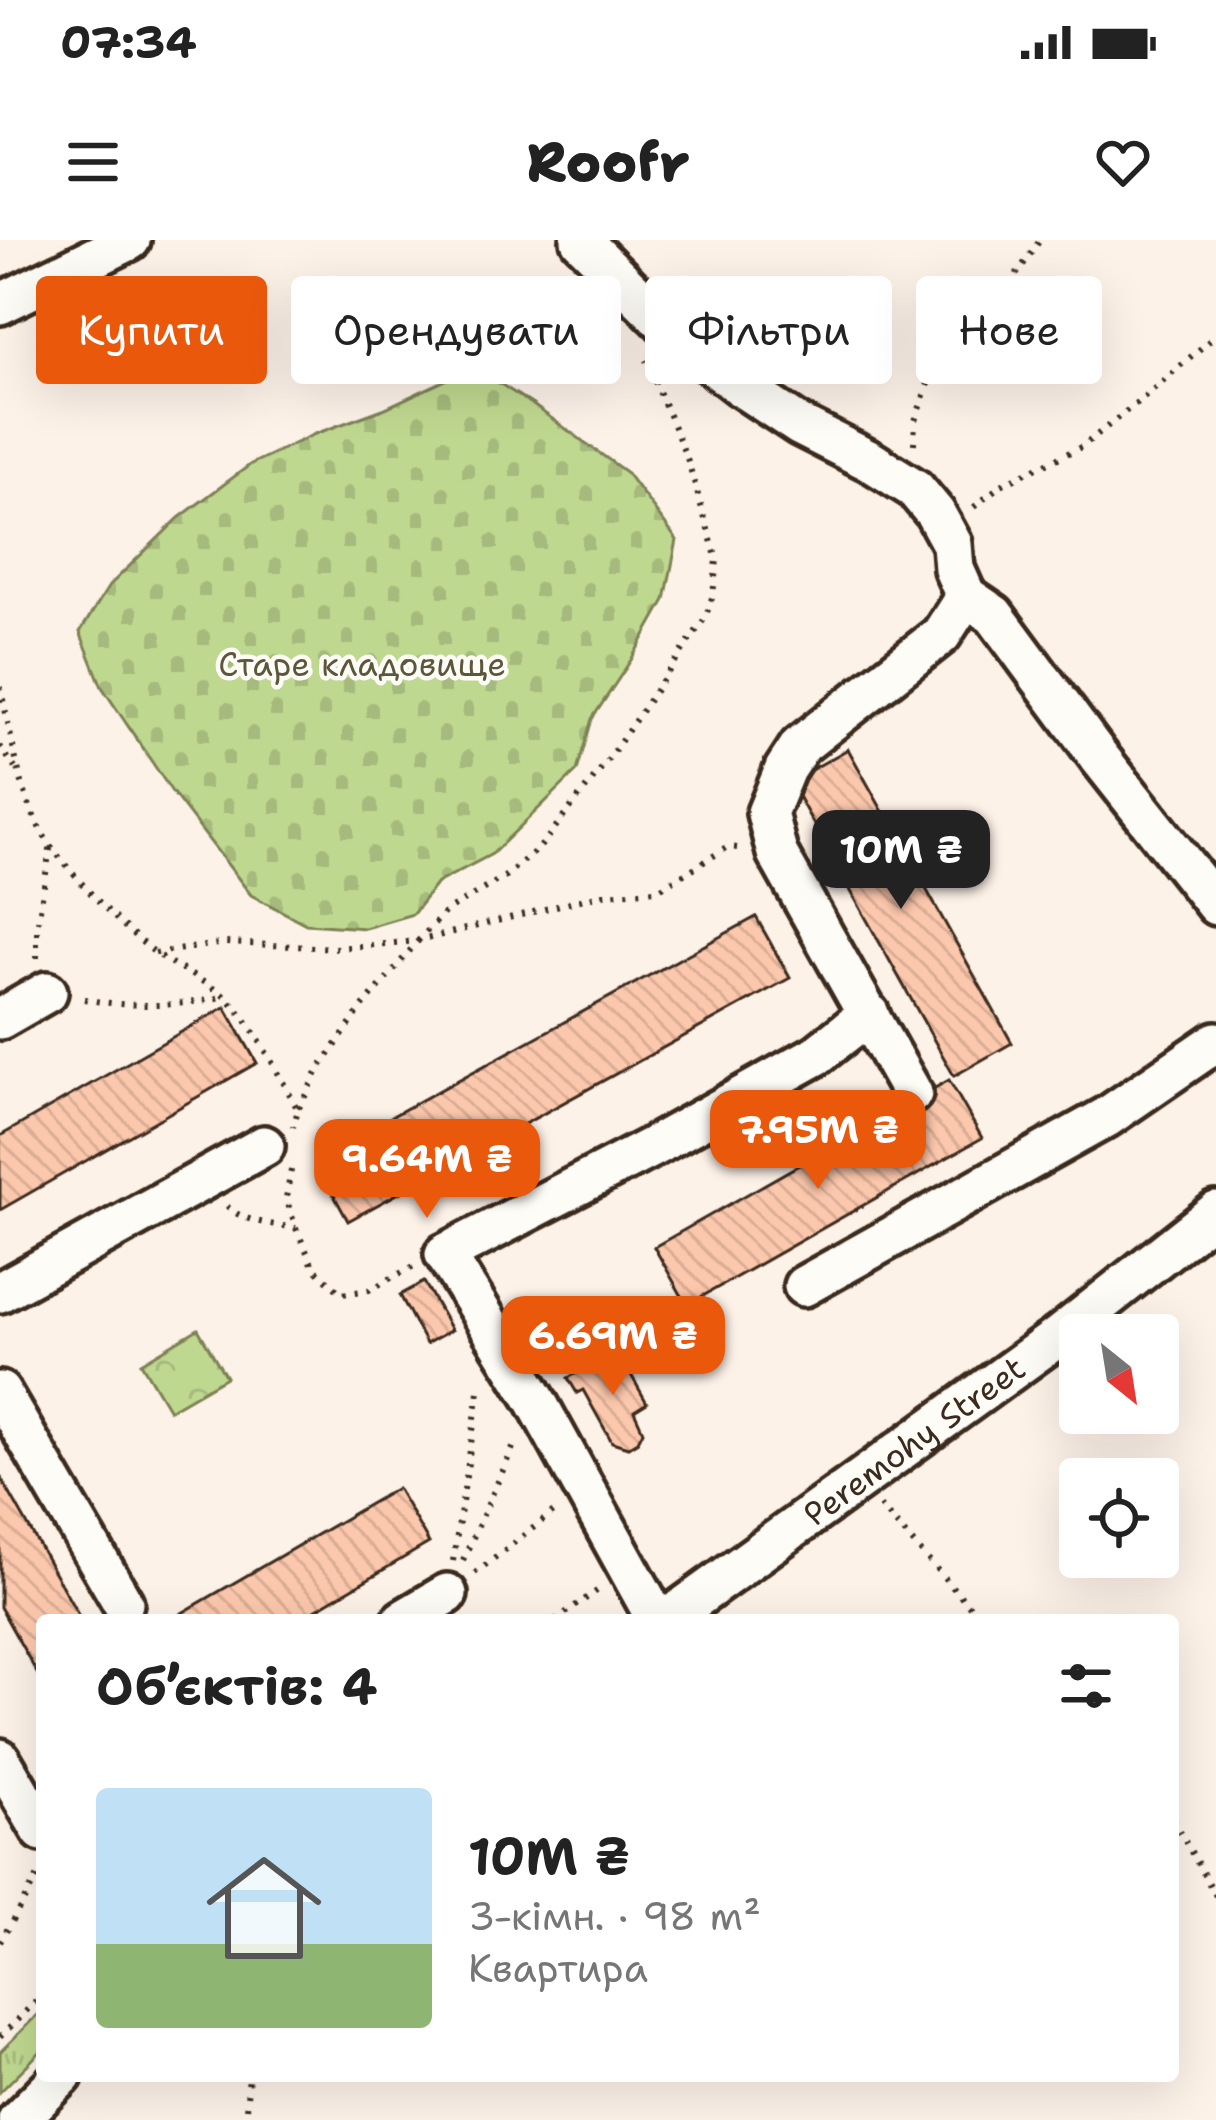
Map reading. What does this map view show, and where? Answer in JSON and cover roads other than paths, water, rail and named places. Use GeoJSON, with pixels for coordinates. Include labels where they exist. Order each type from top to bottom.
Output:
{"type":"FeatureCollection","features":[{"type":"Feature","properties":{"kind":"street"},"geometry":{"type":"LineString","coordinates":[[0,304],[130,240]]}},
{"type":"Feature","properties":{"kind":"street"},"geometry":{"type":"LineString","coordinates":[[581,240],[687,345],[740,386],[799,425],[872,462],[925,501],[952,544],[954,568],[967,596],[994,615],[1216,904]]}},
{"type":"Feature","properties":{"kind":"street"},"geometry":{"type":"LineString","coordinates":[[912,1093],[777,853],[767,813],[800,746],[941,635],[967,596]]}},
{"type":"Feature","properties":{"kind":"street"},"geometry":{"type":"LineString","coordinates":[[0,1019],[47,992]]}},
{"type":"Feature","properties":{"kind":"street"},"geometry":{"type":"LineString","coordinates":[[658,1614],[445,1254],[817,1055],[869,1014]]}},
{"type":"Feature","properties":{"kind":"street"},"geometry":{"type":"LineString","coordinates":[[804,1286],[1107,1117],[1216,1042]]}},
{"type":"Feature","properties":{"kind":"street"},"geometry":{"type":"LineString","coordinates":[[0,1292],[201,1181],[282,1146]]}},
{"type":"Feature","properties":{"kind":"street","name":"Peremohy Street"},"geometry":{"type":"LineString","coordinates":[[670,1614],[1059,1336],[1216,1212]]}},
{"type":"Feature","properties":{"kind":"street"},"geometry":{"type":"LineString","coordinates":[[0,1392],[123,1603]]}},
{"type":"Feature","properties":{"kind":"street"},"geometry":{"type":"LineString","coordinates":[[413,1614],[447,1594]]}},
{"type":"Feature","properties":{"kind":"street"},"geometry":{"type":"LineString","coordinates":[[0,1760],[36,1820]]}},
{"type":"Feature","properties":{"kind":"street"},"geometry":{"type":"LineString","coordinates":[[18,2120],[56,2082]]}},
{"type":"Feature","properties":{"kind":"park label","name":"Старе кладовище"},"geometry":{"type":"Point","coordinates":[362,664]}}]}
